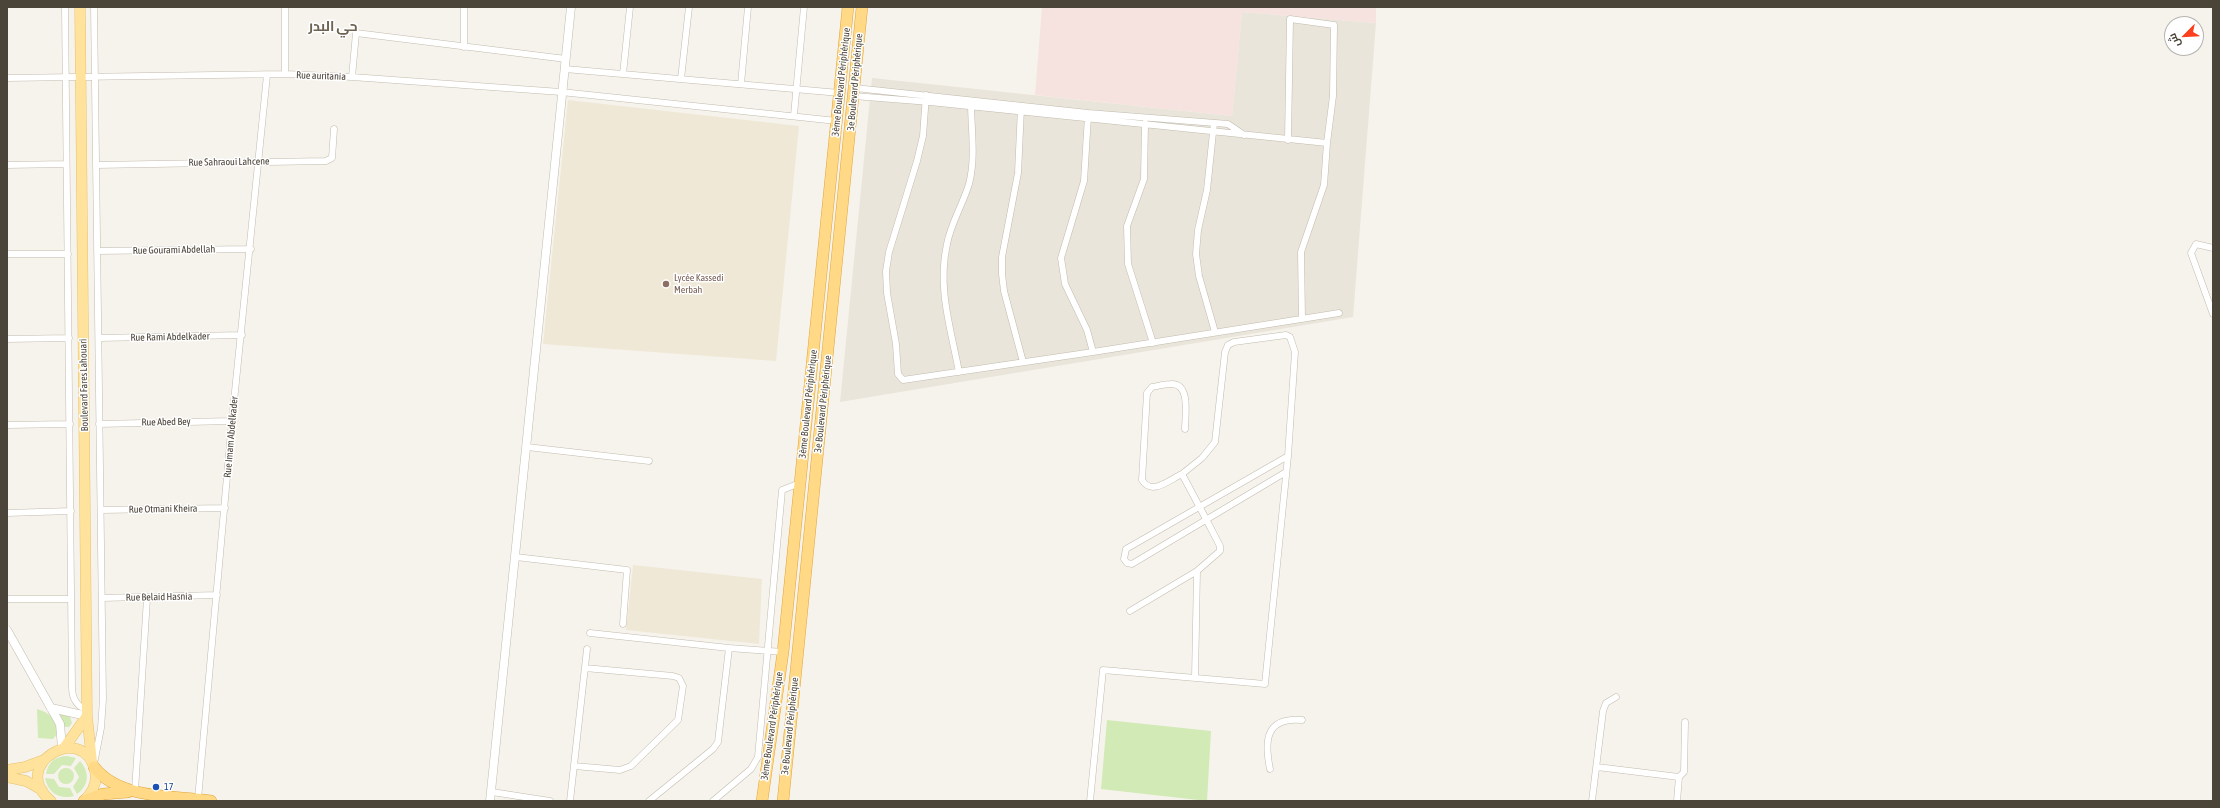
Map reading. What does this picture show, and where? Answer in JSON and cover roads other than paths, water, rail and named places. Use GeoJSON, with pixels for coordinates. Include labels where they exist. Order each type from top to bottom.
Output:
{"type":"FeatureCollection","features":[{"type":"Feature","properties":{"kind":"highway","name":"3ème Boulevard Périphérique"},"geometry":{"type":"LineString","coordinates":[[762,801],[783,652],[848,7]]}},
{"type":"Feature","properties":{"kind":"highway","name":"3e Boulevard Périphérique"},"geometry":{"type":"LineString","coordinates":[[783,801],[855,93],[862,7]]}},
{"type":"Feature","properties":{"kind":"highway"},"geometry":{"type":"LineString","coordinates":[[847,19],[861,20]]}},
{"type":"Feature","properties":{"kind":"highway"},"geometry":{"type":"LineString","coordinates":[[840,93],[855,93]]}},
{"type":"Feature","properties":{"kind":"highway"},"geometry":{"type":"LineString","coordinates":[[837,121],[852,122]]}},
{"type":"Feature","properties":{"kind":"highway"},"geometry":{"type":"LineString","coordinates":[[93,765],[109,782],[135,792]]}},
{"type":"Feature","properties":{"kind":"highway"},"geometry":{"type":"LineString","coordinates":[[84,801],[103,794],[135,792],[211,801]]}},
{"type":"Feature","properties":{"kind":"main road","name":"Boulevard Fares Lahouari"},"geometry":{"type":"LineString","coordinates":[[80,7],[87,713],[93,765],[96,774],[94,789],[84,801]]}},
{"type":"Feature","properties":{"kind":"main road"},"geometry":{"type":"LineString","coordinates":[[63,748],[87,713]]}},
{"type":"Feature","properties":{"kind":"main road"},"geometry":{"type":"LineString","coordinates":[[7,770],[24,768],[44,760],[55,751],[63,748],[80,751],[93,765]]}},
{"type":"Feature","properties":{"kind":"main road"},"geometry":{"type":"LineString","coordinates":[[42,790],[38,775],[44,760]]}},
{"type":"Feature","properties":{"kind":"main road"},"geometry":{"type":"LineString","coordinates":[[7,777],[26,781],[42,790],[52,801]]}},
{"type":"Feature","properties":{"kind":"street"},"geometry":{"type":"LineString","coordinates":[[65,7],[72,693],[77,704],[87,713]]}},
{"type":"Feature","properties":{"kind":"street"},"geometry":{"type":"LineString","coordinates":[[93,765],[102,716],[102,598],[94,7]]}},
{"type":"Feature","properties":{"kind":"street"},"geometry":{"type":"LineString","coordinates":[[285,7],[285,74]]}},
{"type":"Feature","properties":{"kind":"street"},"geometry":{"type":"LineString","coordinates":[[464,7],[464,47]]}},
{"type":"Feature","properties":{"kind":"street"},"geometry":{"type":"LineString","coordinates":[[490,801],[571,7]]}},
{"type":"Feature","properties":{"kind":"street"},"geometry":{"type":"LineString","coordinates":[[623,74],[630,7]]}},
{"type":"Feature","properties":{"kind":"street"},"geometry":{"type":"LineString","coordinates":[[681,79],[689,7]]}},
{"type":"Feature","properties":{"kind":"street"},"geometry":{"type":"LineString","coordinates":[[741,84],[748,7]]}},
{"type":"Feature","properties":{"kind":"street"},"geometry":{"type":"LineString","coordinates":[[794,115],[804,7]]}},
{"type":"Feature","properties":{"kind":"street"},"geometry":{"type":"LineString","coordinates":[[1288,140],[1290,19],[1334,25],[1333,96],[1326,143],[1324,186],[1301,252],[1302,318]]}},
{"type":"Feature","properties":{"kind":"street"},"geometry":{"type":"LineString","coordinates":[[352,77],[356,33],[566,59]]}},
{"type":"Feature","properties":{"kind":"street"},"geometry":{"type":"LineString","coordinates":[[565,69],[840,93]]}},
{"type":"Feature","properties":{"kind":"street","name":"Rue auritania"},"geometry":{"type":"LineString","coordinates":[[7,78],[95,78],[285,74],[352,77],[562,92],[794,115],[837,121]]}},
{"type":"Feature","properties":{"kind":"street","name":"Rue Imam Abdelkader"},"geometry":{"type":"LineString","coordinates":[[198,799],[232,421],[260,161],[267,75]]}},
{"type":"Feature","properties":{"kind":"street"},"geometry":{"type":"LineString","coordinates":[[855,93],[926,98],[1021,108],[1088,116],[1145,126],[1326,143]]}},
{"type":"Feature","properties":{"kind":"street"},"geometry":{"type":"LineString","coordinates":[[926,98],[922,136],[917,161],[889,252],[886,271],[887,293],[896,344],[898,374],[903,380],[1153,343],[1339,313]]}},
{"type":"Feature","properties":{"kind":"street"},"geometry":{"type":"LineString","coordinates":[[959,372],[944,302],[943,282],[946,244],[968,186],[972,168],[971,103]]}},
{"type":"Feature","properties":{"kind":"street"},"geometry":{"type":"LineString","coordinates":[[1021,108],[1018,173],[1002,257],[1002,274],[1007,305],[1023,362]]}},
{"type":"Feature","properties":{"kind":"street"},"geometry":{"type":"LineString","coordinates":[[1088,116],[1146,117],[1228,124],[1245,136]]}},
{"type":"Feature","properties":{"kind":"street"},"geometry":{"type":"LineString","coordinates":[[1088,116],[1084,181],[1061,258],[1064,284],[1087,330],[1093,352]]}},
{"type":"Feature","properties":{"kind":"street"},"geometry":{"type":"LineString","coordinates":[[1146,117],[1144,179],[1127,226],[1128,264],[1153,343]]}},
{"type":"Feature","properties":{"kind":"street"},"geometry":{"type":"LineString","coordinates":[[1214,123],[1196,254],[1199,276],[1215,332]]}},
{"type":"Feature","properties":{"kind":"street","name":"Rue Sahraoui Lahcene"},"geometry":{"type":"LineString","coordinates":[[96,165],[330,160],[334,129]]}},
{"type":"Feature","properties":{"kind":"street"},"geometry":{"type":"LineString","coordinates":[[7,165],[66,164]]}},
{"type":"Feature","properties":{"kind":"street"},"geometry":{"type":"LineString","coordinates":[[2213,248],[2196,244],[2191,253],[2213,314]]}},
{"type":"Feature","properties":{"kind":"street","name":"Rue Gourami Abdellah"},"geometry":{"type":"LineString","coordinates":[[97,251],[251,249]]}},
{"type":"Feature","properties":{"kind":"street"},"geometry":{"type":"LineString","coordinates":[[7,254],[68,254]]}},
{"type":"Feature","properties":{"kind":"street","name":"Rue Rami Abdelkader"},"geometry":{"type":"LineString","coordinates":[[98,338],[242,335]]}},
{"type":"Feature","properties":{"kind":"street"},"geometry":{"type":"LineString","coordinates":[[1090,801],[1103,670],[1265,684],[1288,456],[1295,352],[1290,337],[1286,335],[1234,342],[1228,346],[1225,352],[1214,442],[1202,458],[1182,474],[1158,487],[1151,488],[1146,485],[1142,480],[1147,393],[1152,387],[1172,383],[1182,388],[1186,397],[1185,429]]}},
{"type":"Feature","properties":{"kind":"street"},"geometry":{"type":"LineString","coordinates":[[7,339],[69,338]]}},
{"type":"Feature","properties":{"kind":"street","name":"Rue Abed Bey"},"geometry":{"type":"LineString","coordinates":[[100,424],[232,421]]}},
{"type":"Feature","properties":{"kind":"street"},"geometry":{"type":"LineString","coordinates":[[7,425],[70,424]]}},
{"type":"Feature","properties":{"kind":"street"},"geometry":{"type":"LineString","coordinates":[[527,447],[649,460]]}},
{"type":"Feature","properties":{"kind":"street"},"geometry":{"type":"LineString","coordinates":[[1286,472],[1132,564],[1127,563],[1124,559],[1126,548],[1288,456]]}},
{"type":"Feature","properties":{"kind":"street"},"geometry":{"type":"LineString","coordinates":[[1130,611],[1197,571],[1220,551],[1220,546],[1198,507],[1182,474]]}},
{"type":"Feature","properties":{"kind":"street"},"geometry":{"type":"LineString","coordinates":[[713,801],[751,769],[758,757],[782,490],[800,484]]}},
{"type":"Feature","properties":{"kind":"street","name":"Rue Otmani Kheira"},"geometry":{"type":"LineString","coordinates":[[100,510],[225,508]]}},
{"type":"Feature","properties":{"kind":"street"},"geometry":{"type":"LineString","coordinates":[[7,513],[71,511]]}},
{"type":"Feature","properties":{"kind":"street"},"geometry":{"type":"LineString","coordinates":[[516,557],[627,570],[623,624]]}},
{"type":"Feature","properties":{"kind":"street"},"geometry":{"type":"LineString","coordinates":[[1194,678],[1197,571]]}},
{"type":"Feature","properties":{"kind":"street","name":"Rue Belaid Hasnia"},"geometry":{"type":"LineString","coordinates":[[102,598],[217,595]]}},
{"type":"Feature","properties":{"kind":"street"},"geometry":{"type":"LineString","coordinates":[[135,792],[147,598]]}},
{"type":"Feature","properties":{"kind":"street"},"geometry":{"type":"LineString","coordinates":[[7,599],[71,599]]}},
{"type":"Feature","properties":{"kind":"street"},"geometry":{"type":"LineString","coordinates":[[7,630],[61,729],[63,748]]}},
{"type":"Feature","properties":{"kind":"street"},"geometry":{"type":"LineString","coordinates":[[590,633],[729,648],[783,652]]}},
{"type":"Feature","properties":{"kind":"street"},"geometry":{"type":"LineString","coordinates":[[650,801],[713,749],[718,742],[729,648]]}},
{"type":"Feature","properties":{"kind":"street"},"geometry":{"type":"LineString","coordinates":[[570,801],[587,649]]}},
{"type":"Feature","properties":{"kind":"street"},"geometry":{"type":"LineString","coordinates":[[574,766],[620,770],[631,766],[678,720],[683,686],[679,678],[673,676],[585,668]]}},
{"type":"Feature","properties":{"kind":"street"},"geometry":{"type":"LineString","coordinates":[[1592,801],[1604,706],[1616,696]]}},
{"type":"Feature","properties":{"kind":"street"},"geometry":{"type":"LineString","coordinates":[[50,708],[87,713]]}},
{"type":"Feature","properties":{"kind":"street"},"geometry":{"type":"LineString","coordinates":[[1270,769],[1268,744],[1270,730],[1277,724],[1288,719],[1302,720]]}},
{"type":"Feature","properties":{"kind":"street"},"geometry":{"type":"LineString","coordinates":[[1677,801],[1679,777],[1684,772],[1685,722]]}},
{"type":"Feature","properties":{"kind":"street"},"geometry":{"type":"LineString","coordinates":[[1596,766],[1679,777]]}},
{"type":"Feature","properties":{"kind":"street"},"geometry":{"type":"LineString","coordinates":[[492,792],[550,801]]}},
{"type":"Feature","properties":{"kind":"street"},"geometry":{"type":"LineString","coordinates":[[656,795],[662,801]]}},
{"type":"Feature","properties":{"kind":"place","name":"Lycée Kassedi Merbah"},"geometry":{"type":"Point","coordinates":[666,284]}},
{"type":"Feature","properties":{"kind":"place","name":"17"},"geometry":{"type":"Point","coordinates":[156,787]}},
{"type":"Feature","properties":{"kind":"district","name":"حي البدر"},"geometry":{"type":"Point","coordinates":[333,27]}}]}
